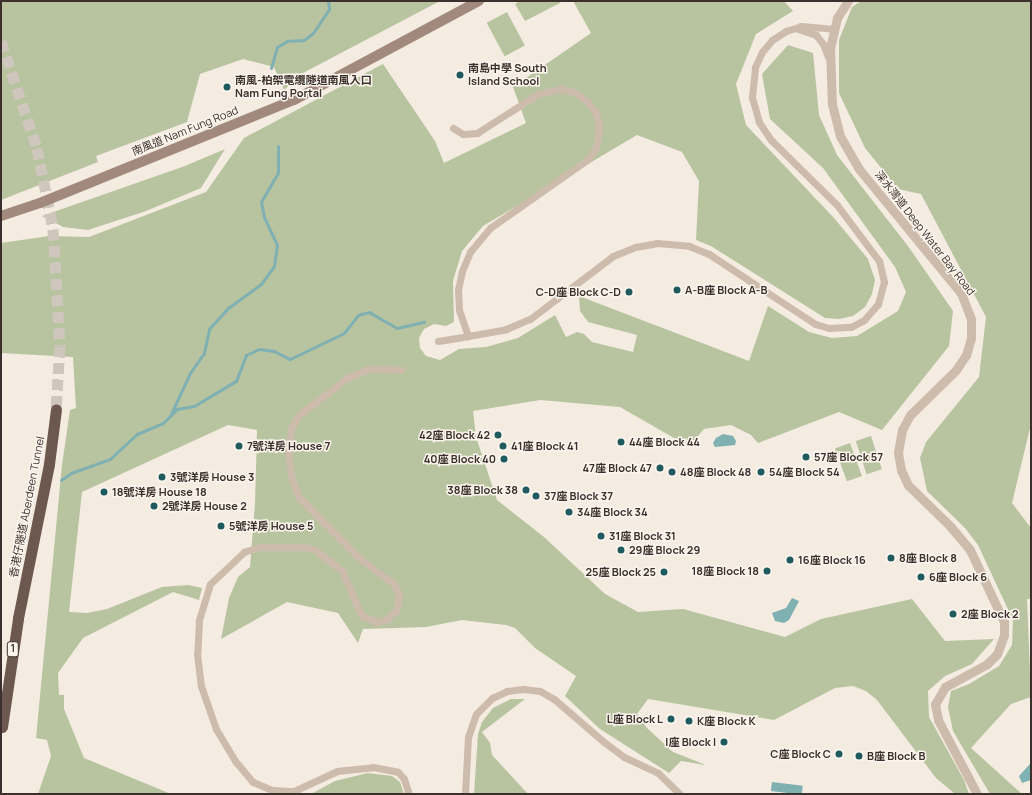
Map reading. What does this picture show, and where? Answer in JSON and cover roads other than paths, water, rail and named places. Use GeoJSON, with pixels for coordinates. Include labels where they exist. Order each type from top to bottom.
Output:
{"type":"FeatureCollection","features":[{"type":"Feature","properties":{"kind":"highway","name":"香港仔隧道 Aberdeen Tunnel"},"geometry":{"type":"LineString","coordinates":[[2,727],[18,618],[48,471],[56,409]]}},
{"type":"Feature","properties":{"kind":"main road","name":"南風道 Nam Fung Road"},"geometry":{"type":"LineString","coordinates":[[1,216],[47,200],[294,100],[479,1]]}},
{"type":"Feature","properties":{"kind":"street","name":"深水灣道 Deep Water Bay Road"},"geometry":{"type":"LineString","coordinates":[[848,1],[834,29],[830,63],[834,115],[844,146],[859,169],[961,293],[971,319],[971,338],[966,355],[956,370],[910,415],[900,433],[898,453],[901,470],[908,485],[954,530],[970,550],[1004,622],[1004,635],[997,654],[987,664],[945,687],[935,704],[938,720],[977,794]]}},
{"type":"Feature","properties":{"kind":"street"},"geometry":{"type":"LineString","coordinates":[[438,341],[506,329],[530,319],[614,256],[634,247],[657,243],[689,246],[708,254],[822,326],[836,329],[851,327],[869,315],[878,304],[883,290],[883,275],[879,261],[837,205],[771,140],[759,122],[753,105],[752,81],[758,59],[772,40],[793,28],[808,25],[834,29]]}},
{"type":"Feature","properties":{"kind":"street"},"geometry":{"type":"LineString","coordinates":[[793,28],[816,35],[823,44],[830,63]]}},
{"type":"Feature","properties":{"kind":"street"},"geometry":{"type":"LineString","coordinates":[[452,128],[463,134],[477,133],[538,94],[560,89],[574,92],[587,101],[596,113],[599,127],[596,148],[587,160],[490,228],[470,252],[462,271],[458,290],[460,310],[468,336]]}},
{"type":"Feature","properties":{"kind":"street"},"geometry":{"type":"LineString","coordinates":[[400,370],[368,369],[347,378],[299,415],[291,429],[288,452],[291,477],[299,497],[360,559],[394,584],[399,595],[396,611],[388,619],[377,622],[362,616],[342,571],[314,549],[301,546],[258,547],[244,552],[210,584],[199,621],[197,654],[201,686],[216,729],[236,762],[253,782],[272,790],[294,791],[337,771],[373,766],[398,772],[404,779],[409,794]]}},
{"type":"Feature","properties":{"kind":"street"},"geometry":{"type":"LineString","coordinates":[[465,794],[468,737],[476,714],[486,702],[499,694],[523,689],[540,691],[554,699],[604,742],[624,757],[658,773],[680,794]]}},
{"type":"Feature","properties":{"kind":"water"},"geometry":{"type":"Polygon","coordinates":[[[723,434],[733,436],[736,441],[735,445],[715,447],[713,443],[716,438],[723,434]]]}},
{"type":"Feature","properties":{"kind":"water"},"geometry":{"type":"Polygon","coordinates":[[[792,598],[799,601],[789,620],[784,623],[775,621],[772,613],[786,608],[792,598]]]}},
{"type":"Feature","properties":{"kind":"water"},"geometry":{"type":"Polygon","coordinates":[[[1031,763],[1031,780],[1022,783],[1019,776],[1031,763]]]}},
{"type":"Feature","properties":{"kind":"water"},"geometry":{"type":"Polygon","coordinates":[[[772,782],[803,786],[802,794],[771,791],[772,782]]]}},
{"type":"Feature","properties":{"kind":"waterway"},"geometry":{"type":"LineString","coordinates":[[271,68],[277,47],[287,41],[304,40],[313,33],[329,9],[328,1]]}},
{"type":"Feature","properties":{"kind":"waterway"},"geometry":{"type":"LineString","coordinates":[[171,414],[190,373],[204,353],[209,329],[228,308],[261,284],[274,266],[277,245],[264,217],[261,202],[278,172],[278,146]]}},
{"type":"Feature","properties":{"kind":"waterway"},"geometry":{"type":"LineString","coordinates":[[61,480],[71,473],[110,459],[137,434],[163,423],[177,409],[194,406],[236,381],[246,355],[259,349],[274,351],[290,359],[344,333],[358,315],[369,312],[397,328],[424,322]]}},
{"type":"Feature","properties":{"kind":"tunnel"},"geometry":{"type":"LineString","coordinates":[[1,41],[37,148],[53,229],[60,346],[56,409]]}},
{"type":"Feature","properties":{"kind":"place","name":"南島中學 South Island School"},"geometry":{"type":"Point","coordinates":[460,75]}},
{"type":"Feature","properties":{"kind":"place","name":"南風-柏架電纜隧道南風入口 Nam Fung Portal"},"geometry":{"type":"Point","coordinates":[227,87]}},
{"type":"Feature","properties":{"kind":"place","name":"A-B座 Block A-B"},"geometry":{"type":"Point","coordinates":[677,290]}},
{"type":"Feature","properties":{"kind":"place","name":"C-D座 Block C-D"},"geometry":{"type":"Point","coordinates":[629,292]}},
{"type":"Feature","properties":{"kind":"place","name":"42座 Block 42"},"geometry":{"type":"Point","coordinates":[498,435]}},
{"type":"Feature","properties":{"kind":"place","name":"44座 Block 44"},"geometry":{"type":"Point","coordinates":[621,442]}},
{"type":"Feature","properties":{"kind":"place","name":"7號洋房 House 7"},"geometry":{"type":"Point","coordinates":[239,446]}},
{"type":"Feature","properties":{"kind":"place","name":"41座 Block 41"},"geometry":{"type":"Point","coordinates":[503,446]}},
{"type":"Feature","properties":{"kind":"place","name":"57座 Block 57"},"geometry":{"type":"Point","coordinates":[806,457]}},
{"type":"Feature","properties":{"kind":"place","name":"40座 Block 40"},"geometry":{"type":"Point","coordinates":[504,459]}},
{"type":"Feature","properties":{"kind":"place","name":"47座 Block 47"},"geometry":{"type":"Point","coordinates":[660,468]}},
{"type":"Feature","properties":{"kind":"place","name":"48座 Block 48"},"geometry":{"type":"Point","coordinates":[672,472]}},
{"type":"Feature","properties":{"kind":"place","name":"54座 Block 54"},"geometry":{"type":"Point","coordinates":[761,472]}},
{"type":"Feature","properties":{"kind":"place","name":"3號洋房 House 3"},"geometry":{"type":"Point","coordinates":[162,477]}},
{"type":"Feature","properties":{"kind":"place","name":"38座 Block 38"},"geometry":{"type":"Point","coordinates":[526,490]}},
{"type":"Feature","properties":{"kind":"place","name":"18號洋房 House 18"},"geometry":{"type":"Point","coordinates":[104,492]}},
{"type":"Feature","properties":{"kind":"place","name":"37座 Block 37"},"geometry":{"type":"Point","coordinates":[536,496]}},
{"type":"Feature","properties":{"kind":"place","name":"2號洋房 House 2"},"geometry":{"type":"Point","coordinates":[154,506]}},
{"type":"Feature","properties":{"kind":"place","name":"34座 Block 34"},"geometry":{"type":"Point","coordinates":[569,512]}},
{"type":"Feature","properties":{"kind":"place","name":"5號洋房 House 5"},"geometry":{"type":"Point","coordinates":[221,526]}},
{"type":"Feature","properties":{"kind":"place","name":"31座 Block 31"},"geometry":{"type":"Point","coordinates":[601,536]}},
{"type":"Feature","properties":{"kind":"place","name":"29座 Block 29"},"geometry":{"type":"Point","coordinates":[621,550]}},
{"type":"Feature","properties":{"kind":"place","name":"8座 Block 8"},"geometry":{"type":"Point","coordinates":[891,558]}},
{"type":"Feature","properties":{"kind":"place","name":"16座 Block 16"},"geometry":{"type":"Point","coordinates":[790,560]}},
{"type":"Feature","properties":{"kind":"place","name":"18座 Block 18"},"geometry":{"type":"Point","coordinates":[767,571]}},
{"type":"Feature","properties":{"kind":"place","name":"25座 Block 25"},"geometry":{"type":"Point","coordinates":[664,572]}},
{"type":"Feature","properties":{"kind":"place","name":"6座 Block 6"},"geometry":{"type":"Point","coordinates":[921,577]}},
{"type":"Feature","properties":{"kind":"place","name":"2座 Block 2"},"geometry":{"type":"Point","coordinates":[953,614]}},
{"type":"Feature","properties":{"kind":"place","name":"L座 Block L"},"geometry":{"type":"Point","coordinates":[671,719]}},
{"type":"Feature","properties":{"kind":"place","name":"K座 Block K"},"geometry":{"type":"Point","coordinates":[689,721]}},
{"type":"Feature","properties":{"kind":"place","name":"I座 Block I"},"geometry":{"type":"Point","coordinates":[724,742]}},
{"type":"Feature","properties":{"kind":"place","name":"C座 Block C"},"geometry":{"type":"Point","coordinates":[839,754]}},
{"type":"Feature","properties":{"kind":"place","name":"B座 Block B"},"geometry":{"type":"Point","coordinates":[859,756]}}]}
